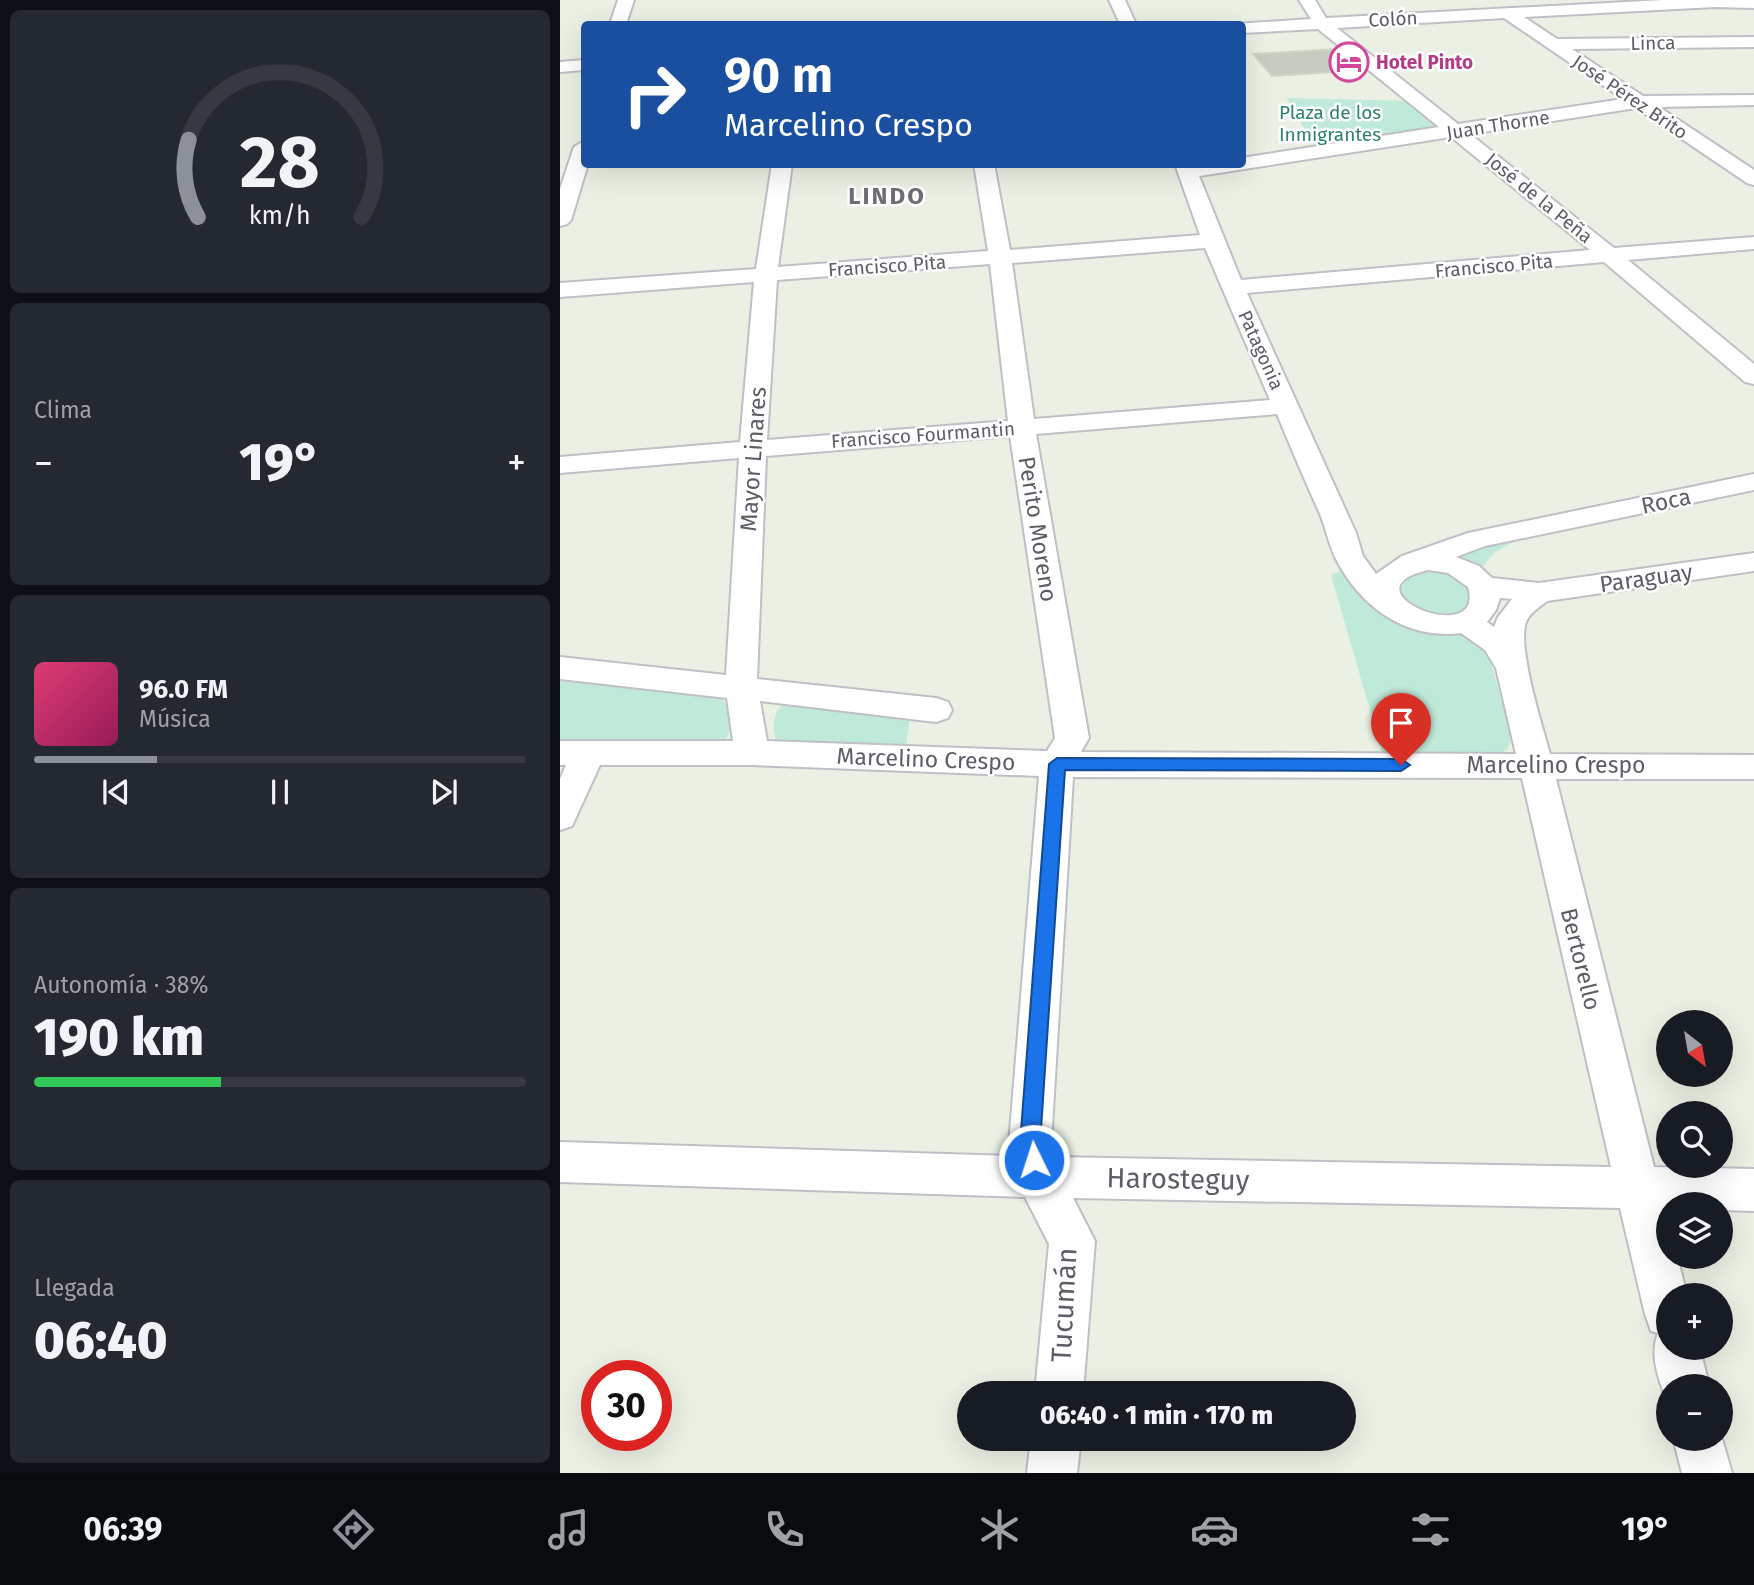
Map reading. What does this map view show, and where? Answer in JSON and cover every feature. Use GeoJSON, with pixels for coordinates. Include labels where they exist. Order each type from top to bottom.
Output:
{"type":"FeatureCollection","features":[{"type":"Feature","properties":{"kind":"street"},"geometry":{"type":"LineString","coordinates":[[619,21],[626,0]]}},
{"type":"Feature","properties":{"kind":"street"},"geometry":{"type":"LineString","coordinates":[[1117,0],[1127,21]]}},
{"type":"Feature","properties":{"kind":"street"},"geometry":{"type":"LineString","coordinates":[[1307,0],[1321,23]]}},
{"type":"Feature","properties":{"kind":"street","name":"Colón"},"geometry":{"type":"LineString","coordinates":[[1246,28],[1727,2],[1753,3]]}},
{"type":"Feature","properties":{"kind":"street","name":"José Pérez Brito"},"geometry":{"type":"LineString","coordinates":[[1507,13],[1754,179]]}},
{"type":"Feature","properties":{"kind":"street","name":"José de la Peña"},"geometry":{"type":"LineString","coordinates":[[1321,23],[1610,256],[1754,377]]}},
{"type":"Feature","properties":{"kind":"street","name":"Linca"},"geometry":{"type":"LineString","coordinates":[[1551,44],[1754,41]]}},
{"type":"Feature","properties":{"kind":"street"},"geometry":{"type":"LineString","coordinates":[[560,67],[581,65]]}},
{"type":"Feature","properties":{"kind":"street","name":"Juan Thorne"},"geometry":{"type":"LineString","coordinates":[[1246,163],[1638,102],[1754,100]]}},
{"type":"Feature","properties":{"kind":"street"},"geometry":{"type":"LineString","coordinates":[[560,220],[577,159]]}},
{"type":"Feature","properties":{"kind":"street"},"geometry":{"type":"LineString","coordinates":[[1732,164],[1754,167]]}},
{"type":"Feature","properties":{"kind":"street","name":"Mayor Linares"},"geometry":{"type":"LineString","coordinates":[[752,753],[741,687],[753,448],[766,275],[781,168]]}},
{"type":"Feature","properties":{"kind":"street","name":"Perito Moreno"},"geometry":{"type":"LineString","coordinates":[[985,168],[1000,257],[1022,428],[1072,738],[1057,764]]}},
{"type":"Feature","properties":{"kind":"street","name":"Patagonia"},"geometry":{"type":"LineString","coordinates":[[1187,169],[1213,241],[1342,533],[1344,549],[1357,574],[1392,607]]}},
{"type":"Feature","properties":{"kind":"street","name":"Francisco Pita"},"geometry":{"type":"LineString","coordinates":[[560,290],[1213,241]]}},
{"type":"Feature","properties":{"kind":"street","name":"Francisco Pita"},"geometry":{"type":"LineString","coordinates":[[1234,288],[1754,243]]}},
{"type":"Feature","properties":{"kind":"street","name":"Francisco Fourmantin"},"geometry":{"type":"LineString","coordinates":[[560,465],[1287,407]]}},
{"type":"Feature","properties":{"kind":"street","name":"Roca"},"geometry":{"type":"LineString","coordinates":[[1578,520],[1754,482]]}},
{"type":"Feature","properties":{"kind":"street"},"geometry":{"type":"LineString","coordinates":[[1409,563],[1445,562],[1461,568],[1481,583],[1486,596],[1485,606],[1467,622],[1435,626],[1418,623],[1392,607],[1385,596],[1384,586],[1389,576],[1409,563],[1478,539],[1578,520]]}},
{"type":"Feature","properties":{"kind":"street"},"geometry":{"type":"LineString","coordinates":[[1481,583],[1501,556],[1534,538],[1578,520]]}},
{"type":"Feature","properties":{"kind":"street","name":"Patagonia"},"geometry":{"type":"LineString","coordinates":[[1342,533],[1358,549],[1368,554],[1409,563]]}},
{"type":"Feature","properties":{"kind":"street","name":"Paraguay"},"geometry":{"type":"LineString","coordinates":[[1481,583],[1539,593],[1754,562]]}},
{"type":"Feature","properties":{"kind":"street"},"geometry":{"type":"LineString","coordinates":[[1512,667],[1508,627],[1511,617],[1539,593]]}},
{"type":"Feature","properties":{"kind":"street","name":"Bertorello"},"geometry":{"type":"LineString","coordinates":[[1467,622],[1496,643],[1512,667],[1660,1283]]}},
{"type":"Feature","properties":{"kind":"street"},"geometry":{"type":"LineString","coordinates":[[560,668],[936,710]]}},
{"type":"Feature","properties":{"kind":"street","name":"Marcelino Crespo"},"geometry":{"type":"LineString","coordinates":[[574,754],[752,753],[1057,764],[1754,767]]}},
{"type":"Feature","properties":{"kind":"street"},"geometry":{"type":"LineString","coordinates":[[560,817],[574,754]]}},
{"type":"Feature","properties":{"kind":"street","name":"Tucumán"},"geometry":{"type":"LineString","coordinates":[[1057,764],[1030,1144],[1037,1177],[1072,1241],[1060,1381]]}},
{"type":"Feature","properties":{"kind":"street","name":"Harosteguy"},"geometry":{"type":"LineString","coordinates":[[560,1163],[1037,1177],[1754,1190]]}},
{"type":"Feature","properties":{"kind":"street"},"geometry":{"type":"LineString","coordinates":[[1052,1473],[1055,1451]]}},
{"type":"Feature","properties":{"kind":"street"},"geometry":{"type":"LineString","coordinates":[[1701,1451],[1707,1473]]}},
{"type":"Feature","properties":{"kind":"green space","name":"Plaza de los Inmigrantes"},"geometry":{"type":"Polygon","coordinates":[[[1287,98],[1412,101],[1444,128],[1317,150],[1287,98]]]}},
{"type":"Feature","properties":{"kind":"green space"},"geometry":{"type":"Polygon","coordinates":[[[1527,534],[1494,553],[1477,573],[1434,558],[1527,534]]]}},
{"type":"Feature","properties":{"kind":"green space"},"geometry":{"type":"Polygon","coordinates":[[[1343,570],[1458,631],[1488,652],[1512,739],[1507,750],[1492,756],[1383,755],[1331,575],[1343,570]]]}},
{"type":"Feature","properties":{"kind":"green space"},"geometry":{"type":"Polygon","coordinates":[[[1427,572],[1449,576],[1468,587],[1469,609],[1452,618],[1408,608],[1400,593],[1404,584],[1413,576],[1427,572]]]}},
{"type":"Feature","properties":{"kind":"green space"},"geometry":{"type":"Polygon","coordinates":[[[560,681],[716,695],[729,711],[730,731],[722,743],[560,744],[560,681]]]}},
{"type":"Feature","properties":{"kind":"green space"},"geometry":{"type":"Polygon","coordinates":[[[788,702],[910,714],[906,748],[777,742],[774,731],[776,713],[788,702]]]}},
{"type":"Feature","properties":{"kind":"building","name":"Hotel Pinto"},"geometry":{"type":"Polygon","coordinates":[[[1339,49],[1365,70],[1272,76],[1253,54],[1339,49]]]}},
{"type":"Feature","properties":{"kind":"place","name":"Hotel Pinto"},"geometry":{"type":"Point","coordinates":[1349,62]}},
{"type":"Feature","properties":{"kind":"district","name":"LINDO"},"geometry":{"type":"Point","coordinates":[887,196]}},
{"type":"Feature","properties":{"kind":"route"},"geometry":{"type":"LineString","coordinates":[[1034,1160],[1030,1144],[1057,764],[1401,765]]}}]}
